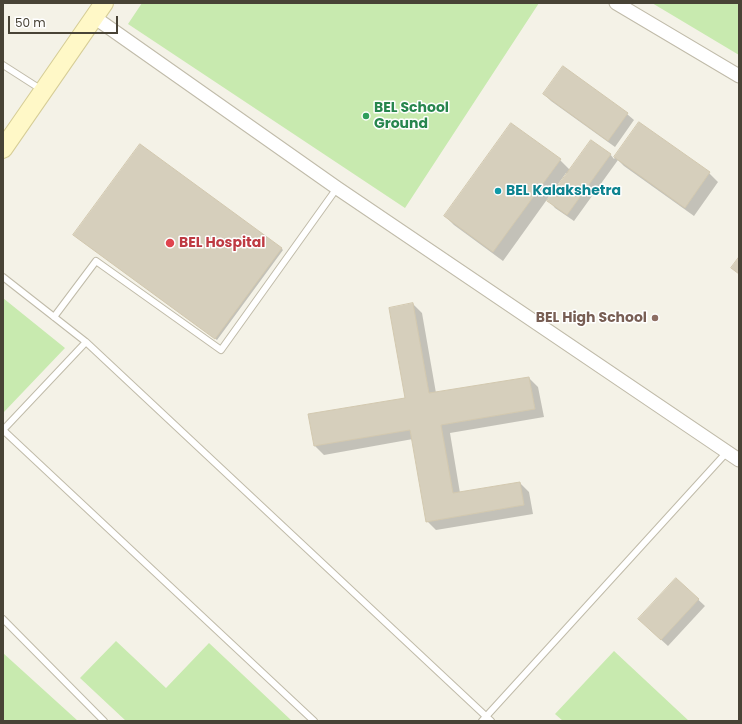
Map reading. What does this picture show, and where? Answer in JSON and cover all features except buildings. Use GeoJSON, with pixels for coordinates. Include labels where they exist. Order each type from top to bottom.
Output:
{"type":"FeatureCollection","features":[{"type":"Feature","properties":{"kind":"main road"},"geometry":{"type":"LineString","coordinates":[[3,149],[99,10]]}},
{"type":"Feature","properties":{"kind":"street"},"geometry":{"type":"LineString","coordinates":[[616,3],[739,76]]}},
{"type":"Feature","properties":{"kind":"street"},"geometry":{"type":"LineString","coordinates":[[99,10],[337,188],[739,460]]}},
{"type":"Feature","properties":{"kind":"lane"},"geometry":{"type":"LineString","coordinates":[[3,65],[43,90]]}},
{"type":"Feature","properties":{"kind":"lane"},"geometry":{"type":"LineString","coordinates":[[54,316],[96,261],[221,350],[337,188]]}},
{"type":"Feature","properties":{"kind":"lane"},"geometry":{"type":"LineString","coordinates":[[3,277],[86,342],[484,719],[491,721]]}},
{"type":"Feature","properties":{"kind":"lane"},"geometry":{"type":"LineString","coordinates":[[86,342],[3,430],[314,721]]}},
{"type":"Feature","properties":{"kind":"lane"},"geometry":{"type":"LineString","coordinates":[[484,719],[727,452]]}},
{"type":"Feature","properties":{"kind":"lane"},"geometry":{"type":"LineString","coordinates":[[3,619],[104,721]]}},
{"type":"Feature","properties":{"kind":"green space","name":"BEL School Ground"},"geometry":{"type":"Polygon","coordinates":[[[142,3],[539,3],[405,208],[128,24],[142,3]]]}},
{"type":"Feature","properties":{"kind":"green space"},"geometry":{"type":"Polygon","coordinates":[[[652,3],[739,3],[739,55],[652,3]]]}},
{"type":"Feature","properties":{"kind":"green space"},"geometry":{"type":"Polygon","coordinates":[[[3,298],[65,348],[3,413],[3,298]]]}},
{"type":"Feature","properties":{"kind":"green space"},"geometry":{"type":"Polygon","coordinates":[[[116,641],[166,688],[209,643],[292,721],[126,721],[80,678],[116,641]]]}},
{"type":"Feature","properties":{"kind":"green space"},"geometry":{"type":"Polygon","coordinates":[[[614,651],[689,721],[563,721],[555,714],[614,651]]]}},
{"type":"Feature","properties":{"kind":"green space"},"geometry":{"type":"Polygon","coordinates":[[[3,653],[78,721],[3,721],[3,653]]]}},
{"type":"Feature","properties":{"kind":"place","name":"BEL School Ground"},"geometry":{"type":"Point","coordinates":[366,116]}},
{"type":"Feature","properties":{"kind":"place","name":"BEL Kalakshetra"},"geometry":{"type":"Point","coordinates":[498,191]}},
{"type":"Feature","properties":{"kind":"place","name":"BEL Hospital"},"geometry":{"type":"Point","coordinates":[170,243]}},
{"type":"Feature","properties":{"kind":"place","name":"BEL High School"},"geometry":{"type":"Point","coordinates":[655,318]}}]}
